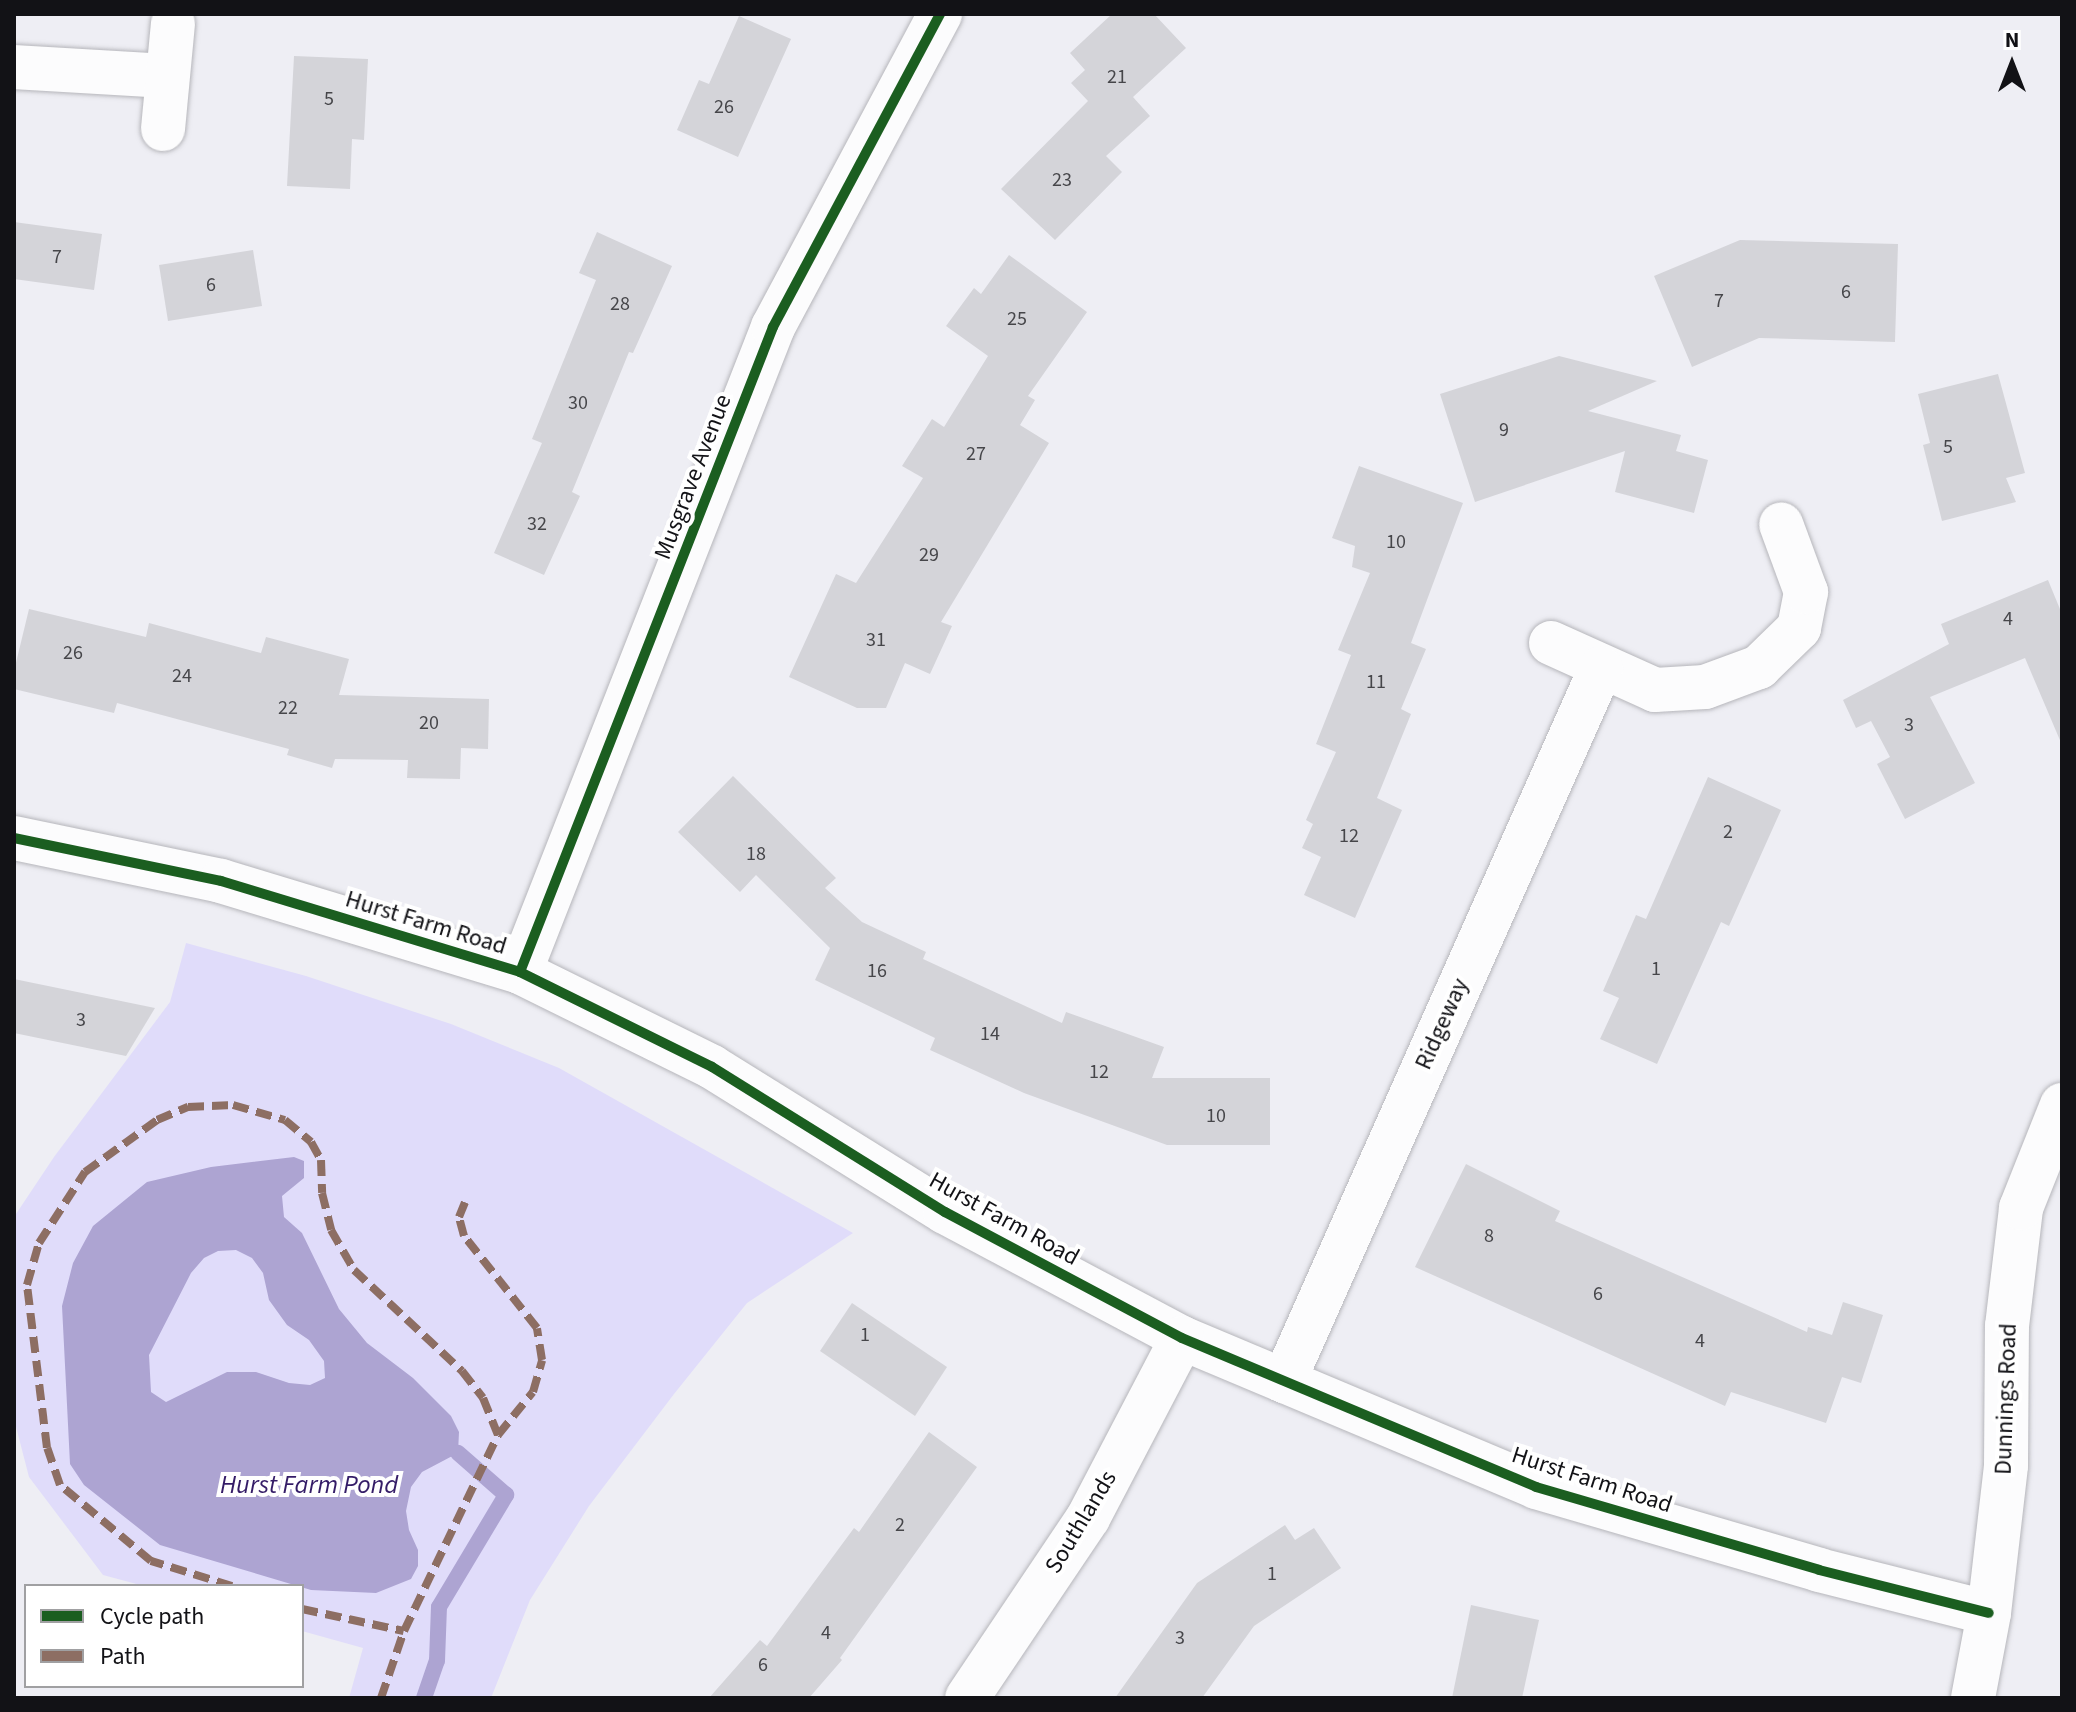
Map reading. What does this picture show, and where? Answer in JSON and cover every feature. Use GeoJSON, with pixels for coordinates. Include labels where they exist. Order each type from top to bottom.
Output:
{"type":"FeatureCollection","features":[{"type":"Feature","properties":{"kind":"street","name":"Musgrave Avenue"},"geometry":{"type":"LineString","coordinates":[[520,972],[773,327],[940,14]]}},
{"type":"Feature","properties":{"kind":"street"},"geometry":{"type":"LineString","coordinates":[[163,129],[173,23]]}},
{"type":"Feature","properties":{"kind":"street"},"geometry":{"type":"LineString","coordinates":[[14,67],[166,76]]}},
{"type":"Feature","properties":{"kind":"street"},"geometry":{"type":"LineString","coordinates":[[1551,643],[1655,690],[1705,687],[1759,667],[1799,628],[1806,592],[1781,524]]}},
{"type":"Feature","properties":{"kind":"street","name":"Ridgeway"},"geometry":{"type":"LineString","coordinates":[[1284,1381],[1601,668]]}},
{"type":"Feature","properties":{"kind":"street","name":"Hurst Farm Road"},"geometry":{"type":"LineString","coordinates":[[14,838],[221,881],[520,972],[712,1067],[945,1212],[1182,1338],[1536,1487],[1819,1570],[1989,1613]]}},
{"type":"Feature","properties":{"kind":"street","name":"Dunnings Road"},"geometry":{"type":"LineString","coordinates":[[1973,1698],[1989,1613],[2006,1465],[2007,1326],[2021,1208],[2062,1105]]}},
{"type":"Feature","properties":{"kind":"street","name":"Southlands"},"geometry":{"type":"LineString","coordinates":[[967,1698],[1088,1518],[1182,1338]]}},
{"type":"Feature","properties":{"kind":"shaded area"},"geometry":{"type":"Polygon","coordinates":[[[186,943],[306,976],[451,1024],[559,1068],[853,1233],[747,1303],[674,1394],[589,1506],[530,1600],[491,1698],[349,1698],[363,1648],[304,1632],[304,1584],[137,1584],[103,1575],[29,1477],[14,1419],[14,1217],[54,1157],[170,1002],[186,943]]]}},
{"type":"Feature","properties":{"kind":"water","name":"Hurst Farm Pond"},"geometry":{"type":"Polygon","coordinates":[[[294,1157],[304,1161],[304,1178],[282,1196],[284,1217],[302,1233],[339,1309],[367,1343],[413,1378],[451,1416],[459,1432],[458,1453],[422,1472],[411,1487],[406,1511],[409,1530],[418,1550],[418,1566],[411,1579],[376,1593],[311,1590],[304,1588],[304,1584],[291,1584],[160,1545],[84,1485],[70,1464],[62,1306],[73,1263],[93,1226],[147,1182],[211,1167],[294,1157]],[[236,1250],[218,1251],[204,1258],[191,1273],[149,1355],[151,1392],[166,1402],[227,1372],[256,1372],[289,1383],[310,1385],[325,1378],[324,1361],[309,1340],[287,1325],[269,1300],[263,1273],[252,1258],[236,1250]]]}},
{"type":"Feature","properties":{"kind":"building"},"geometry":{"type":"Polygon","coordinates":[[[1112,14],[1154,14],[1186,48],[1133,97],[1150,116],[1106,156],[1122,172],[1055,240],[1001,189],[1088,101],[1071,83],[1085,70],[1070,53],[1112,14]]]}},
{"type":"Feature","properties":{"kind":"building"},"geometry":{"type":"Polygon","coordinates":[[[739,16],[791,39],[738,157],[677,130],[699,80],[709,84],[739,16]]]}},
{"type":"Feature","properties":{"kind":"building"},"geometry":{"type":"Polygon","coordinates":[[[294,56],[368,59],[364,140],[352,139],[350,189],[287,186],[294,56]]]}},
{"type":"Feature","properties":{"kind":"building"},"geometry":{"type":"Polygon","coordinates":[[[14,222],[102,234],[94,290],[14,279],[14,222]]]}},
{"type":"Feature","properties":{"kind":"building"},"geometry":{"type":"Polygon","coordinates":[[[597,232],[672,266],[633,353],[629,352],[572,492],[580,496],[544,575],[494,553],[542,443],[532,439],[596,280],[579,273],[597,232]]]}},
{"type":"Feature","properties":{"kind":"building"},"geometry":{"type":"Polygon","coordinates":[[[1740,240],[1898,244],[1895,342],[1759,338],[1692,367],[1654,276],[1740,240]]]}},
{"type":"Feature","properties":{"kind":"building"},"geometry":{"type":"Polygon","coordinates":[[[253,250],[262,306],[168,321],[159,265],[253,250]]]}},
{"type":"Feature","properties":{"kind":"building"},"geometry":{"type":"Polygon","coordinates":[[[1009,255],[1087,312],[1028,396],[1035,400],[1020,425],[1049,443],[941,622],[952,626],[930,674],[905,663],[886,708],[857,708],[789,677],[836,574],[856,583],[923,478],[902,466],[932,419],[944,427],[988,356],[946,326],[974,288],[981,294],[1009,255]]]}},
{"type":"Feature","properties":{"kind":"building"},"geometry":{"type":"Polygon","coordinates":[[[1559,356],[1657,381],[1588,411],[1681,435],[1676,451],[1708,460],[1694,513],[1615,492],[1625,451],[1475,502],[1440,394],[1559,356]]]}},
{"type":"Feature","properties":{"kind":"building"},"geometry":{"type":"Polygon","coordinates":[[[1998,374],[2025,473],[2006,478],[2016,502],[1942,521],[1923,445],[1930,443],[1918,394],[1998,374]]]}},
{"type":"Feature","properties":{"kind":"building"},"geometry":{"type":"Polygon","coordinates":[[[1359,466],[1463,503],[1411,643],[1426,649],[1401,709],[1411,714],[1377,798],[1402,810],[1355,918],[1304,895],[1321,857],[1302,848],[1313,824],[1306,820],[1336,752],[1316,744],[1351,655],[1338,650],[1370,573],[1352,567],[1355,546],[1332,538],[1359,466]]]}},
{"type":"Feature","properties":{"kind":"building"},"geometry":{"type":"Polygon","coordinates":[[[2048,580],[2062,614],[2062,745],[2025,658],[1930,697],[1975,783],[1905,819],[1877,764],[1890,757],[1871,721],[1856,728],[1843,700],[1949,644],[1941,624],[2048,580]]]}},
{"type":"Feature","properties":{"kind":"building"},"geometry":{"type":"Polygon","coordinates":[[[29,609],[146,637],[149,623],[261,653],[266,637],[349,659],[339,695],[489,699],[488,749],[461,748],[460,779],[407,778],[408,760],[335,759],[332,768],[287,755],[289,749],[117,703],[114,713],[14,689],[14,671],[29,609]]]}},
{"type":"Feature","properties":{"kind":"building"},"geometry":{"type":"Polygon","coordinates":[[[733,776],[836,878],[825,888],[862,922],[926,952],[923,959],[1062,1023],[1066,1012],[1164,1047],[1152,1078],[1270,1078],[1270,1145],[1167,1145],[1024,1093],[930,1050],[935,1038],[815,980],[830,948],[756,875],[740,892],[678,832],[733,776]]]}},
{"type":"Feature","properties":{"kind":"building"},"geometry":{"type":"Polygon","coordinates":[[[1708,777],[1781,810],[1729,926],[1721,922],[1657,1064],[1600,1039],[1619,998],[1603,991],[1636,915],[1646,919],[1708,777]]]}},
{"type":"Feature","properties":{"kind":"building"},"geometry":{"type":"Polygon","coordinates":[[[14,979],[155,1008],[126,1056],[14,1033],[14,979]]]}},
{"type":"Feature","properties":{"kind":"building"},"geometry":{"type":"Polygon","coordinates":[[[1466,1164],[1560,1211],[1555,1221],[1807,1332],[1808,1327],[1832,1335],[1843,1302],[1883,1315],[1861,1383],[1842,1377],[1826,1423],[1731,1392],[1725,1406],[1415,1267],[1466,1164]]]}},
{"type":"Feature","properties":{"kind":"building"},"geometry":{"type":"Polygon","coordinates":[[[852,1303],[947,1367],[915,1416],[820,1351],[852,1303]]]}},
{"type":"Feature","properties":{"kind":"building"},"geometry":{"type":"Polygon","coordinates":[[[929,1432],[977,1467],[840,1658],[842,1660],[809,1698],[709,1698],[760,1640],[767,1646],[854,1528],[859,1532],[929,1432]]]}},
{"type":"Feature","properties":{"kind":"building"},"geometry":{"type":"Polygon","coordinates":[[[1285,1525],[1295,1540],[1314,1528],[1341,1568],[1254,1626],[1202,1698],[1115,1698],[1197,1583],[1285,1525]]]}},
{"type":"Feature","properties":{"kind":"building"},"geometry":{"type":"Polygon","coordinates":[[[1471,1605],[1539,1620],[1522,1698],[1452,1698],[1471,1605]]]}},
{"type":"Feature","properties":{"kind":"waterway"},"geometry":{"type":"LineString","coordinates":[[424,1698],[437,1661],[439,1607],[506,1495],[458,1453]]}},
{"type":"Feature","properties":{"kind":"marked path"},"geometry":{"type":"LineString","coordinates":[[226,1584],[151,1561],[60,1485],[47,1448],[27,1285],[39,1243],[85,1172],[157,1120],[188,1107],[233,1105],[285,1120],[311,1142],[321,1160],[322,1193],[331,1230],[354,1270],[462,1371],[483,1398],[498,1435]]}},
{"type":"Feature","properties":{"kind":"marked path"},"geometry":{"type":"LineString","coordinates":[[381,1698],[404,1631],[498,1435],[533,1392],[542,1360],[537,1328],[464,1236],[459,1217],[465,1202]]}},
{"type":"Feature","properties":{"kind":"marked path"},"geometry":{"type":"LineString","coordinates":[[304,1609],[404,1631]]}},
{"type":"Feature","properties":{"kind":"cycle path"},"geometry":{"type":"LineString","coordinates":[[520,972],[773,327],[940,14]]}},
{"type":"Feature","properties":{"kind":"cycle path"},"geometry":{"type":"LineString","coordinates":[[14,838],[221,881],[520,972],[712,1067],[945,1212],[1182,1338],[1536,1487],[1819,1570],[1989,1613]]}}]}
